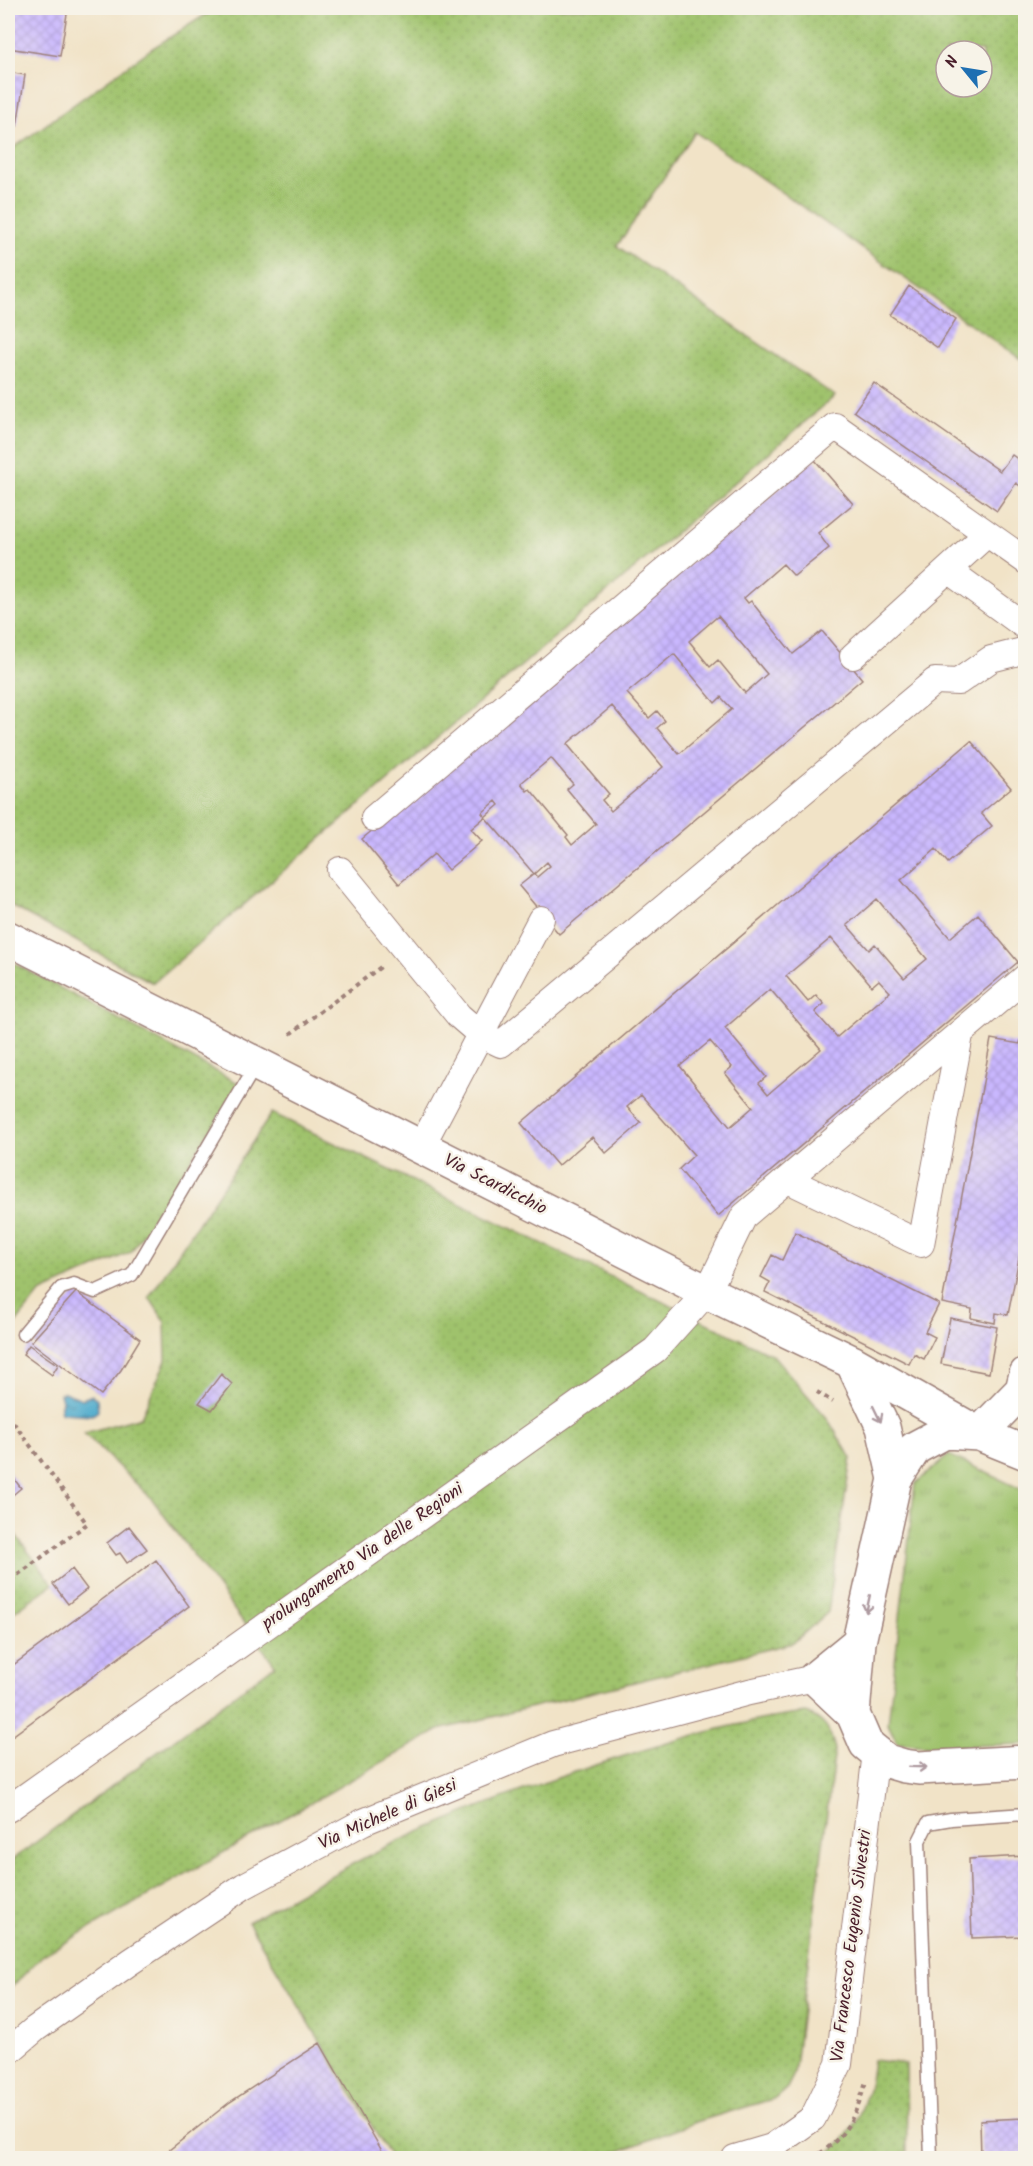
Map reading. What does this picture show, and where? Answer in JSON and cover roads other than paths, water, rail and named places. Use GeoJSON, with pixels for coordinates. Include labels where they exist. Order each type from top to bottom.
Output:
{"type":"FeatureCollection","features":[{"type":"Feature","properties":{"kind":"street"},"geometry":{"type":"LineString","coordinates":[[375,818],[835,426],[1026,561]]}},
{"type":"Feature","properties":{"kind":"street"},"geometry":{"type":"LineString","coordinates":[[853,656],[987,534]]}},
{"type":"Feature","properties":{"kind":"street"},"geometry":{"type":"LineString","coordinates":[[948,570],[1026,627]]}},
{"type":"Feature","properties":{"kind":"street"},"geometry":{"type":"LineString","coordinates":[[340,870],[459,1016],[480,1034],[501,1044],[935,681],[958,682],[991,659],[1026,650]]}},
{"type":"Feature","properties":{"kind":"street"},"geometry":{"type":"LineString","coordinates":[[421,1147],[541,919]]}},
{"type":"Feature","properties":{"kind":"street","name":"Via Scardicchio"},"geometry":{"type":"LineString","coordinates":[[8,938],[707,1292],[852,1362],[979,1434]]}},
{"type":"Feature","properties":{"kind":"street","name":"prolungamento Via delle Regioni"},"geometry":{"type":"LineString","coordinates":[[8,1809],[655,1350],[707,1292],[744,1216],[1026,977]]}},
{"type":"Feature","properties":{"kind":"street"},"geometry":{"type":"LineString","coordinates":[[788,1180],[921,1244],[960,1035]]}},
{"type":"Feature","properties":{"kind":"street"},"geometry":{"type":"LineString","coordinates":[[852,1362],[883,1427],[895,1479]]}},
{"type":"Feature","properties":{"kind":"street"},"geometry":{"type":"LineString","coordinates":[[979,1434],[1022,1390],[1026,1374]]}},
{"type":"Feature","properties":{"kind":"street"},"geometry":{"type":"LineString","coordinates":[[853,1714],[859,1642],[895,1479],[915,1448],[945,1432],[979,1434],[1026,1453]]}},
{"type":"Feature","properties":{"kind":"street"},"geometry":{"type":"LineString","coordinates":[[859,1642],[815,1678],[853,1714],[866,1744],[887,1761],[919,1768],[1026,1762]]}},
{"type":"Feature","properties":{"kind":"street","name":"Via Michele di Giesi"},"geometry":{"type":"LineString","coordinates":[[8,2052],[35,2029],[130,1962],[244,1886],[363,1822],[553,1744],[749,1692],[815,1678]]}},
{"type":"Feature","properties":{"kind":"street","name":"Via Francesco Eugenio Silvestri"},"geometry":{"type":"LineString","coordinates":[[735,2158],[772,2147],[813,2118],[839,2064],[876,1752]]}},
{"type":"Feature","properties":{"kind":"lane"},"geometry":{"type":"LineString","coordinates":[[23,1334],[61,1288],[74,1284],[95,1292],[132,1275],[256,1064]]}},
{"type":"Feature","properties":{"kind":"lane"},"geometry":{"type":"LineString","coordinates":[[931,2158],[919,1841],[928,1823],[951,1819],[1026,1814]]}},
{"type":"Feature","properties":{"kind":"water"},"geometry":{"type":"Polygon","coordinates":[[[64,1392],[82,1399],[92,1395],[97,1399],[98,1411],[93,1415],[62,1413],[60,1394],[64,1392]]]}}]}
